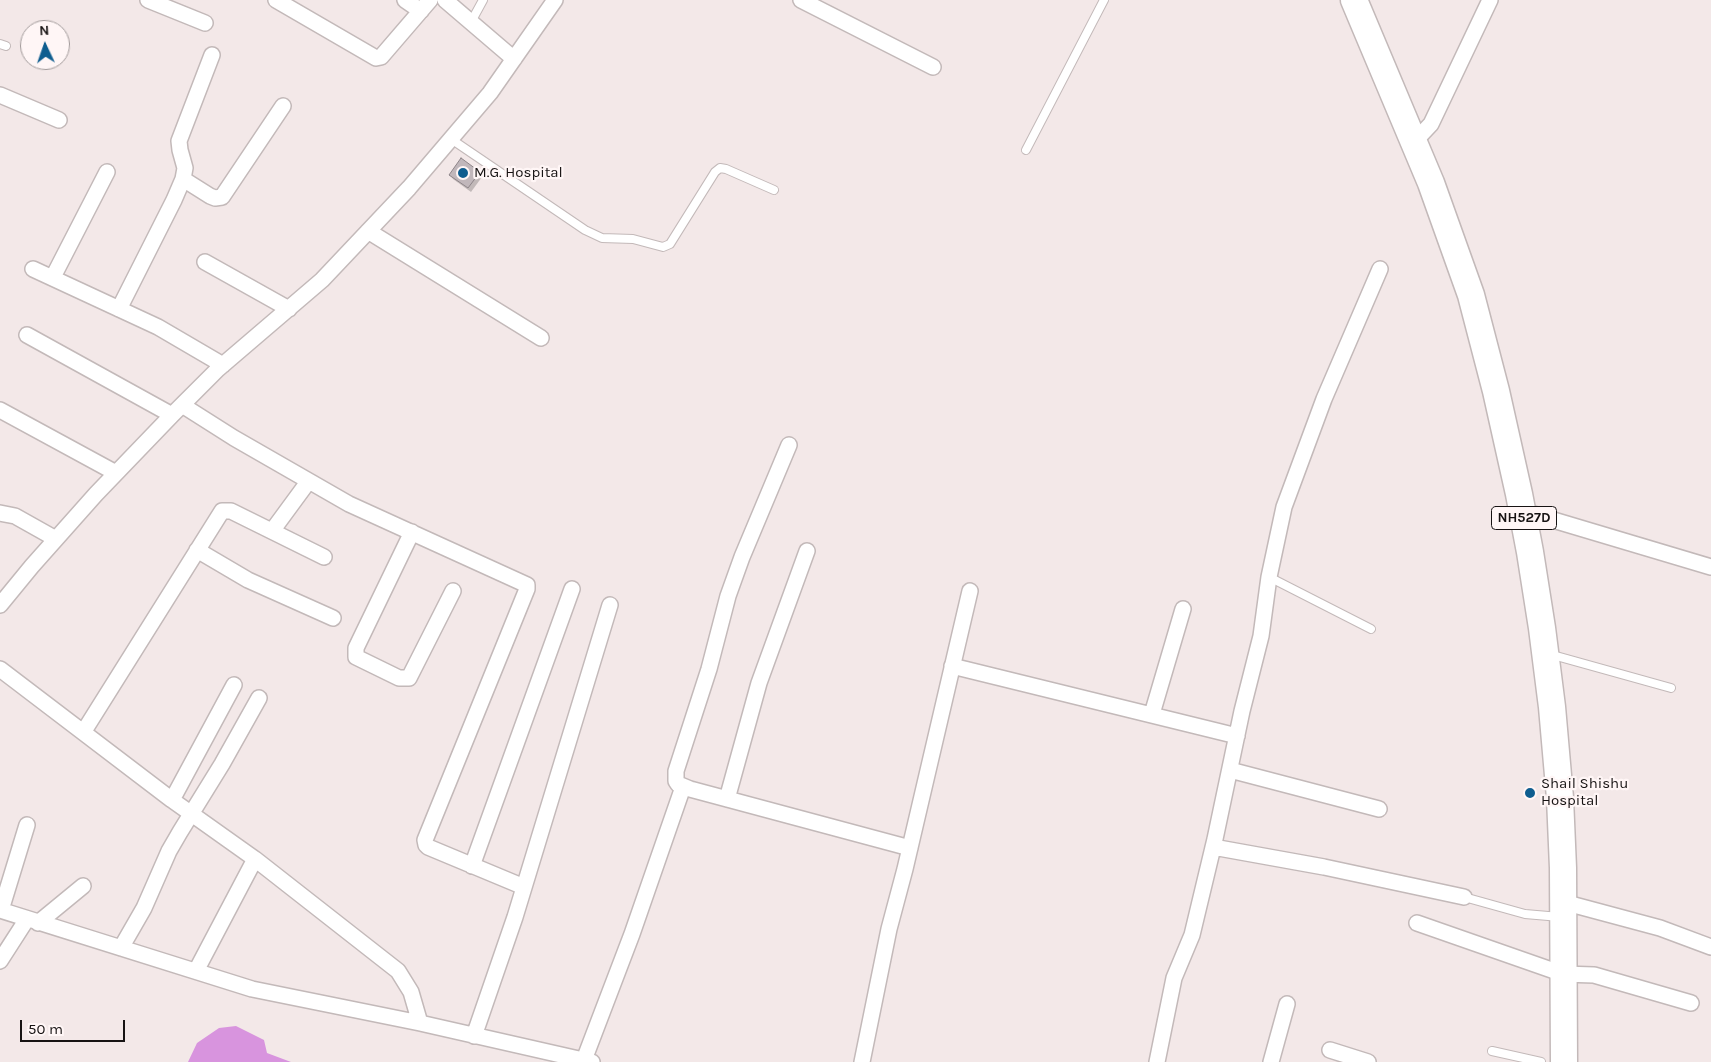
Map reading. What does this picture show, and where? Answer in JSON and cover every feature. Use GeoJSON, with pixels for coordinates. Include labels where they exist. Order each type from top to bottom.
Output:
{"type":"FeatureCollection","features":[{"type":"Feature","properties":{"kind":"highway","name":"NH527D"},"geometry":{"type":"LineString","coordinates":[[1354,0],[1431,183],[1471,295],[1498,399],[1523,512],[1552,707],[1560,798],[1563,868],[1564,1062]]}},
{"type":"Feature","properties":{"kind":"street"},"geometry":{"type":"LineString","coordinates":[[148,0],[206,23]]}},
{"type":"Feature","properties":{"kind":"street"},"geometry":{"type":"LineString","coordinates":[[276,0],[376,58],[381,57],[426,5],[405,0]]}},
{"type":"Feature","properties":{"kind":"street"},"geometry":{"type":"LineString","coordinates":[[444,0],[514,59]]}},
{"type":"Feature","properties":{"kind":"street"},"geometry":{"type":"LineString","coordinates":[[0,605],[56,539],[177,410],[223,365],[322,280],[410,188],[490,93],[555,0]]}},
{"type":"Feature","properties":{"kind":"street"},"geometry":{"type":"LineString","coordinates":[[801,0],[933,67]]}},
{"type":"Feature","properties":{"kind":"street"},"geometry":{"type":"LineString","coordinates":[[1414,142],[1431,124],[1490,0]]}},
{"type":"Feature","properties":{"kind":"street"},"geometry":{"type":"LineString","coordinates":[[119,309],[183,179],[186,168],[179,141],[212,55]]}},
{"type":"Feature","properties":{"kind":"street"},"geometry":{"type":"LineString","coordinates":[[0,95],[59,120]]}},
{"type":"Feature","properties":{"kind":"street"},"geometry":{"type":"LineString","coordinates":[[183,179],[210,196],[215,198],[222,197],[283,106]]}},
{"type":"Feature","properties":{"kind":"street"},"geometry":{"type":"LineString","coordinates":[[53,277],[107,172]]}},
{"type":"Feature","properties":{"kind":"street"},"geometry":{"type":"LineString","coordinates":[[368,231],[541,338]]}},
{"type":"Feature","properties":{"kind":"street"},"geometry":{"type":"LineString","coordinates":[[206,262],[289,309]]}},
{"type":"Feature","properties":{"kind":"street"},"geometry":{"type":"LineString","coordinates":[[33,269],[158,328],[223,365]]}},
{"type":"Feature","properties":{"kind":"street"},"geometry":{"type":"LineString","coordinates":[[1157,1062],[1174,978],[1192,935],[1213,847],[1261,636],[1269,577],[1284,507],[1324,399],[1380,269]]}},
{"type":"Feature","properties":{"kind":"street"},"geometry":{"type":"LineString","coordinates":[[27,334],[234,438],[349,504],[524,583],[527,588],[425,840],[428,847],[524,887]]}},
{"type":"Feature","properties":{"kind":"street"},"geometry":{"type":"LineString","coordinates":[[0,410],[116,473]]}},
{"type":"Feature","properties":{"kind":"street"},"geometry":{"type":"LineString","coordinates":[[789,445],[728,596],[709,669],[676,771],[676,781],[683,787],[910,848]]}},
{"type":"Feature","properties":{"kind":"street"},"geometry":{"type":"LineString","coordinates":[[272,532],[308,482]]}},
{"type":"Feature","properties":{"kind":"street"},"geometry":{"type":"LineString","coordinates":[[84,732],[219,514],[224,510],[231,511],[324,557]]}},
{"type":"Feature","properties":{"kind":"street"},"geometry":{"type":"LineString","coordinates":[[1,512],[15,516],[56,539]]}},
{"type":"Feature","properties":{"kind":"street"},"geometry":{"type":"LineString","coordinates":[[1523,512],[1711,567]]}},
{"type":"Feature","properties":{"kind":"street"},"geometry":{"type":"LineString","coordinates":[[412,532],[356,648],[356,657],[399,678],[409,678],[453,591]]}},
{"type":"Feature","properties":{"kind":"street"},"geometry":{"type":"LineString","coordinates":[[197,550],[248,580],[333,618]]}},
{"type":"Feature","properties":{"kind":"street"},"geometry":{"type":"LineString","coordinates":[[727,799],[759,683],[807,551]]}},
{"type":"Feature","properties":{"kind":"street"},"geometry":{"type":"LineString","coordinates":[[472,866],[572,589]]}},
{"type":"Feature","properties":{"kind":"street"},"geometry":{"type":"LineString","coordinates":[[862,1062],[889,929],[910,848],[970,591]]}},
{"type":"Feature","properties":{"kind":"street"},"geometry":{"type":"LineString","coordinates":[[474,1036],[524,887],[610,605]]}},
{"type":"Feature","properties":{"kind":"street"},"geometry":{"type":"LineString","coordinates":[[1152,714],[1183,609]]}},
{"type":"Feature","properties":{"kind":"street"},"geometry":{"type":"LineString","coordinates":[[952,666],[1237,736]]}},
{"type":"Feature","properties":{"kind":"street"},"geometry":{"type":"LineString","coordinates":[[0,669],[172,800],[255,859],[398,972],[411,992],[420,1023]]}},
{"type":"Feature","properties":{"kind":"street"},"geometry":{"type":"LineString","coordinates":[[172,800],[234,685]]}},
{"type":"Feature","properties":{"kind":"street"},"geometry":{"type":"LineString","coordinates":[[121,948],[144,908],[169,851],[260,698]]}},
{"type":"Feature","properties":{"kind":"street"},"geometry":{"type":"LineString","coordinates":[[1230,770],[1379,809]]}},
{"type":"Feature","properties":{"kind":"street"},"geometry":{"type":"LineString","coordinates":[[27,825],[0,910],[252,989],[420,1023],[588,1061],[683,787]]}},
{"type":"Feature","properties":{"kind":"street"},"geometry":{"type":"LineString","coordinates":[[1213,847],[1324,867],[1464,897]]}},
{"type":"Feature","properties":{"kind":"street"},"geometry":{"type":"LineString","coordinates":[[196,971],[255,859]]}},
{"type":"Feature","properties":{"kind":"street"},"geometry":{"type":"LineString","coordinates":[[0,961],[33,921],[83,886]]}},
{"type":"Feature","properties":{"kind":"street"},"geometry":{"type":"LineString","coordinates":[[1563,910],[1632,920],[1711,946]]}},
{"type":"Feature","properties":{"kind":"street"},"geometry":{"type":"LineString","coordinates":[[1417,923],[1563,974],[1594,975],[1691,1003]]}},
{"type":"Feature","properties":{"kind":"street"},"geometry":{"type":"LineString","coordinates":[[1271,1062],[1287,1004]]}},
{"type":"Feature","properties":{"kind":"street"},"geometry":{"type":"LineString","coordinates":[[1330,1050],[1368,1062]]}},
{"type":"Feature","properties":{"kind":"lane"},"geometry":{"type":"LineString","coordinates":[[471,22],[483,0]]}},
{"type":"Feature","properties":{"kind":"lane"},"geometry":{"type":"LineString","coordinates":[[1026,150],[1104,0]]}},
{"type":"Feature","properties":{"kind":"lane"},"geometry":{"type":"LineString","coordinates":[[451,139],[585,230],[602,238],[633,239],[663,246],[670,244],[715,172],[720,168],[774,190]]}},
{"type":"Feature","properties":{"kind":"lane"},"geometry":{"type":"LineString","coordinates":[[1269,577],[1371,629]]}},
{"type":"Feature","properties":{"kind":"lane"},"geometry":{"type":"LineString","coordinates":[[1545,653],[1670,688]]}},
{"type":"Feature","properties":{"kind":"lane"},"geometry":{"type":"LineString","coordinates":[[1464,897],[1525,914],[1563,910]]}},
{"type":"Feature","properties":{"kind":"lane"},"geometry":{"type":"LineString","coordinates":[[1492,1051],[1541,1062]]}},
{"type":"Feature","properties":{"kind":"shaded area"},"geometry":{"type":"Polygon","coordinates":[[[236,1026],[264,1040],[267,1053],[291,1062],[188,1062],[197,1043],[219,1028],[236,1026]]]}},
{"type":"Feature","properties":{"kind":"building"},"geometry":{"type":"Polygon","coordinates":[[[461,158],[480,172],[468,188],[449,175],[461,158]]]}},
{"type":"Feature","properties":{"kind":"place","name":"M.G. Hospital"},"geometry":{"type":"Point","coordinates":[463,173]}},
{"type":"Feature","properties":{"kind":"place","name":"Shail Shishu Hospital"},"geometry":{"type":"Point","coordinates":[1530,793]}}]}
